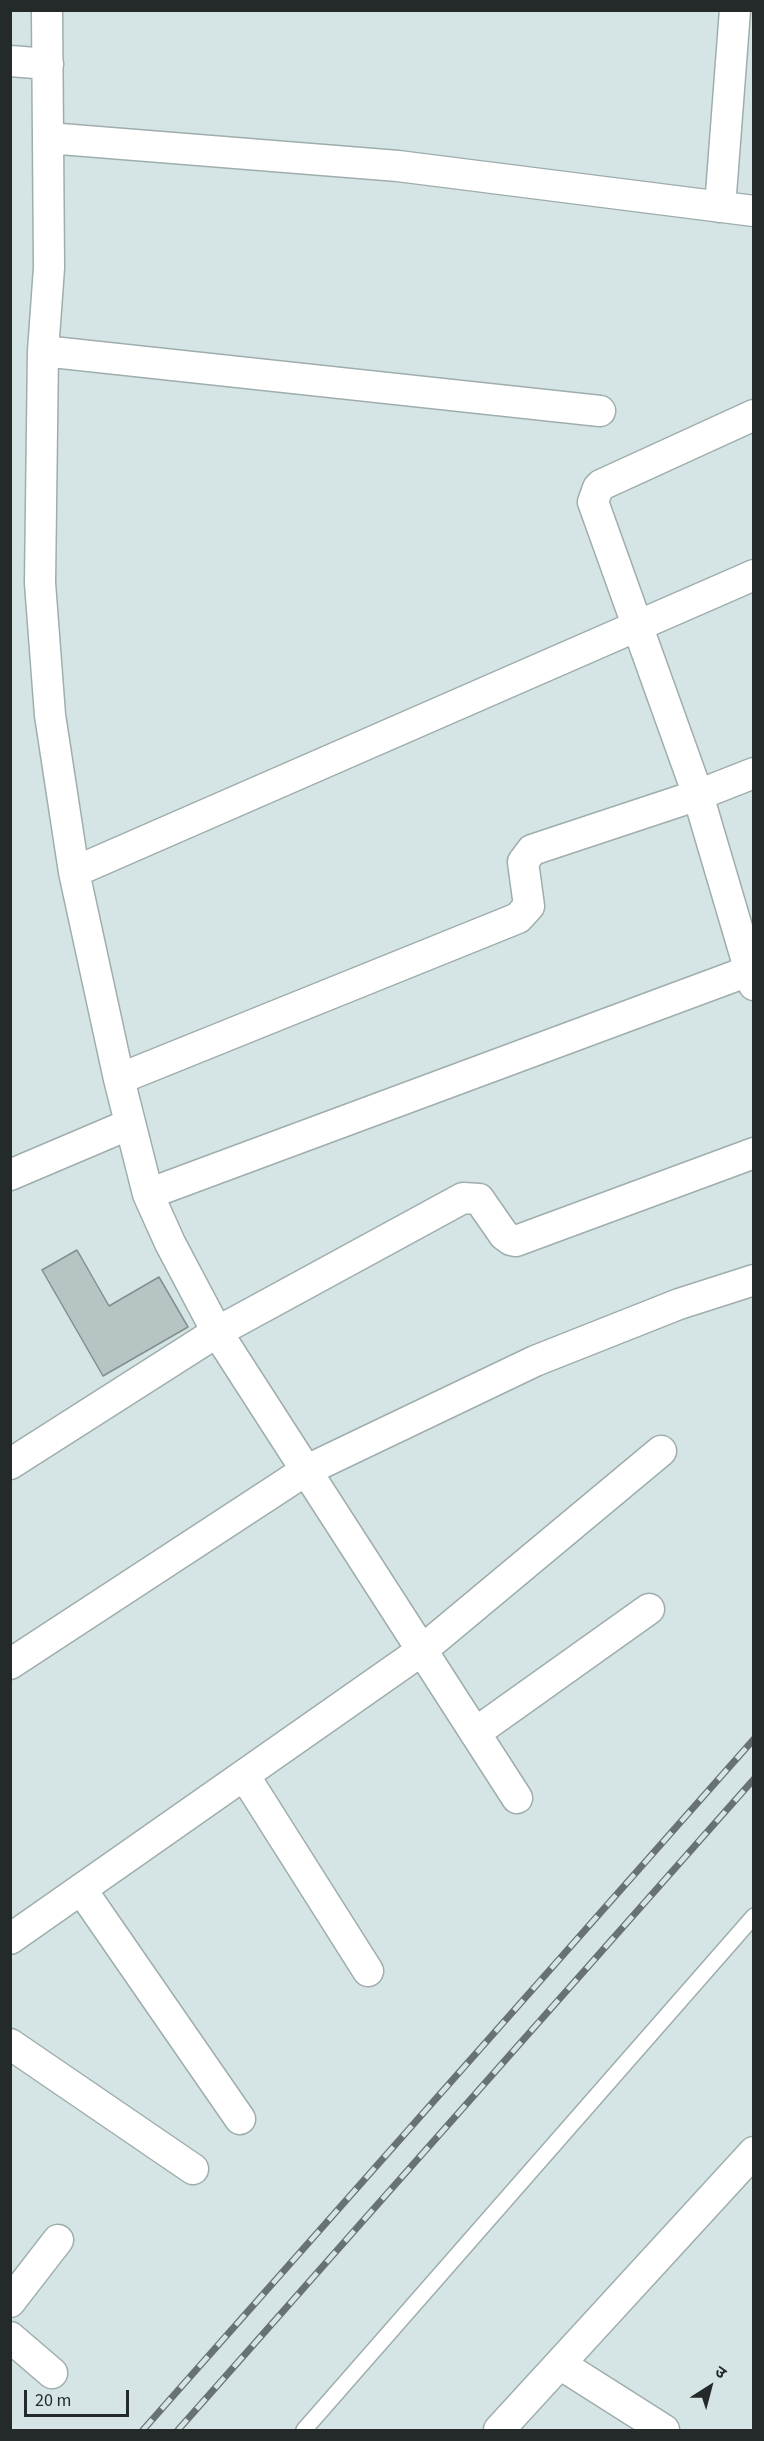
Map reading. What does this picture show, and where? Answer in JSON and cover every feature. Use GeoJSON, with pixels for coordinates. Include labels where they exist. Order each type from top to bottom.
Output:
{"type":"FeatureCollection","features":[{"type":"Feature","properties":{"kind":"street"},"geometry":{"type":"LineString","coordinates":[[47,10],[49,268],[43,351],[40,584],[50,715],[74,872],[119,1079],[148,1194],[170,1243],[217,1332],[517,1798]]}},
{"type":"Feature","properties":{"kind":"street"},"geometry":{"type":"LineString","coordinates":[[720,207],[735,10]]}},
{"type":"Feature","properties":{"kind":"street"},"geometry":{"type":"LineString","coordinates":[[10,61],[48,64]]}},
{"type":"Feature","properties":{"kind":"street"},"geometry":{"type":"LineString","coordinates":[[48,138],[398,165],[753,211]]}},
{"type":"Feature","properties":{"kind":"street"},"geometry":{"type":"LineString","coordinates":[[43,351],[600,411]]}},
{"type":"Feature","properties":{"kind":"street"},"geometry":{"type":"LineString","coordinates":[[148,1194],[752,975],[698,795],[593,502],[597,488],[753,415]]}},
{"type":"Feature","properties":{"kind":"street"},"geometry":{"type":"LineString","coordinates":[[74,872],[753,575]]}},
{"type":"Feature","properties":{"kind":"street"},"geometry":{"type":"LineString","coordinates":[[119,1079],[518,918],[529,906],[523,862],[532,850],[698,795],[753,773]]}},
{"type":"Feature","properties":{"kind":"street"},"geometry":{"type":"LineString","coordinates":[[10,1175],[130,1124]]}},
{"type":"Feature","properties":{"kind":"street"},"geometry":{"type":"LineString","coordinates":[[10,1464],[217,1332],[463,1198],[479,1199],[504,1235],[511,1240],[516,1240],[753,1154]]}},
{"type":"Feature","properties":{"kind":"street"},"geometry":{"type":"LineString","coordinates":[[10,1664],[305,1471],[535,1361],[679,1304],[753,1280]]}},
{"type":"Feature","properties":{"kind":"street"},"geometry":{"type":"LineString","coordinates":[[10,1939],[421,1651],[661,1451]]}},
{"type":"Feature","properties":{"kind":"street"},"geometry":{"type":"LineString","coordinates":[[475,1733],[649,1609]]}},
{"type":"Feature","properties":{"kind":"street"},"geometry":{"type":"LineString","coordinates":[[244,1775],[368,1971]]}},
{"type":"Feature","properties":{"kind":"street"},"geometry":{"type":"LineString","coordinates":[[81,1889],[240,2119]]}},
{"type":"Feature","properties":{"kind":"street"},"geometry":{"type":"LineString","coordinates":[[10,2044],[193,2169]]}},
{"type":"Feature","properties":{"kind":"street"},"geometry":{"type":"LineString","coordinates":[[499,2430],[753,2152]]}},
{"type":"Feature","properties":{"kind":"street"},"geometry":{"type":"LineString","coordinates":[[10,2302],[58,2240]]}},
{"type":"Feature","properties":{"kind":"street"},"geometry":{"type":"LineString","coordinates":[[10,2337],[52,2373]]}},
{"type":"Feature","properties":{"kind":"street"},"geometry":{"type":"LineString","coordinates":[[560,2364],[664,2430]]}},
{"type":"Feature","properties":{"kind":"lane"},"geometry":{"type":"LineString","coordinates":[[304,2430],[753,1916]]}},
{"type":"Feature","properties":{"kind":"building"},"geometry":{"type":"Polygon","coordinates":[[[77,1250],[109,1306],[159,1277],[188,1327],[103,1376],[42,1270],[77,1250]]]}},
{"type":"Feature","properties":{"kind":"railway"},"geometry":{"type":"LineString","coordinates":[[143,2430],[754,1739]]}},
{"type":"Feature","properties":{"kind":"railway"},"geometry":{"type":"LineString","coordinates":[[178,2430],[754,1779]]}}]}
